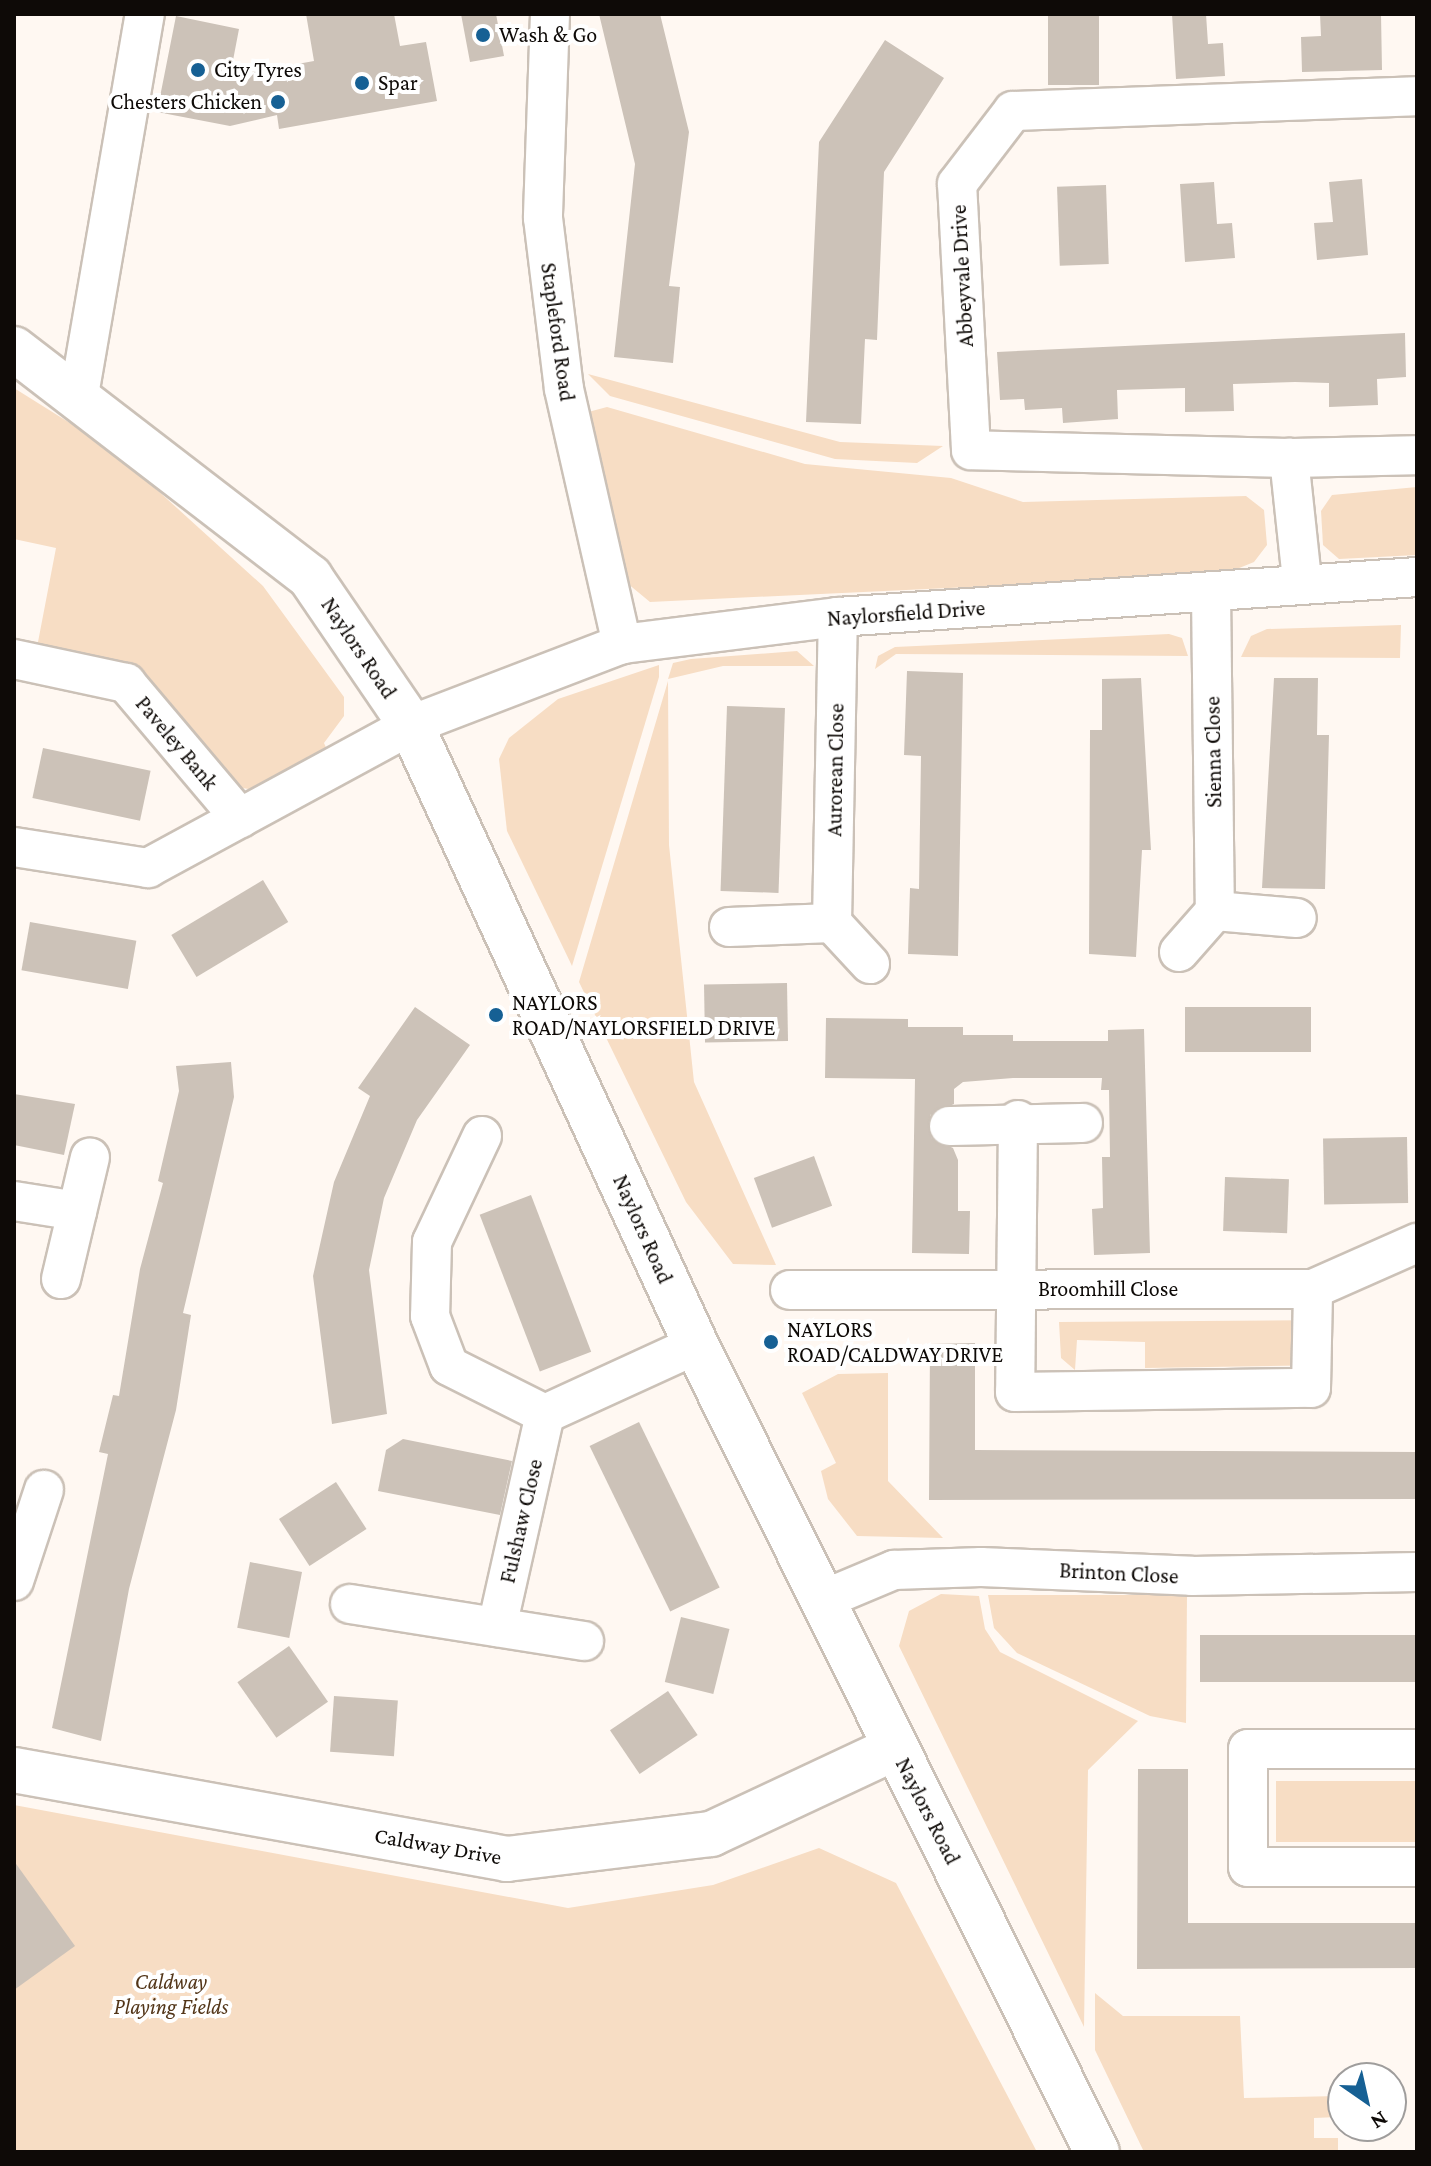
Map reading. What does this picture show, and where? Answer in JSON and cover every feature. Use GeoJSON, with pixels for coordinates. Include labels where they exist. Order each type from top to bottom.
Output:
{"type":"FeatureCollection","features":[{"type":"Feature","properties":{"kind":"street"},"geometry":{"type":"LineString","coordinates":[[79,395],[145,14]]}},
{"type":"Feature","properties":{"kind":"street","name":"Stapleford Road"},"geometry":{"type":"LineString","coordinates":[[550,14],[543,218],[564,389],[622,644]]}},
{"type":"Feature","properties":{"kind":"street","name":"Abbeyvale Drive"},"geometry":{"type":"LineString","coordinates":[[1417,96],[1013,111],[957,184],[971,450],[1289,458],[1417,455]]}},
{"type":"Feature","properties":{"kind":"street","name":"Naylors Road"},"geometry":{"type":"LineString","coordinates":[[14,349],[79,395],[310,577],[411,725],[696,1345],[827,1598],[895,1748],[1097,2152]]}},
{"type":"Feature","properties":{"kind":"street"},"geometry":{"type":"LineString","coordinates":[[1289,458],[1302,580]]}},
{"type":"Feature","properties":{"kind":"street","name":"Naylorsfield Drive"},"geometry":{"type":"LineString","coordinates":[[411,725],[622,644],[838,617],[1211,593],[1302,580],[1417,577]]}},
{"type":"Feature","properties":{"kind":"street","name":"Sienna Close"},"geometry":{"type":"LineString","coordinates":[[1211,593],[1215,911]]}},
{"type":"Feature","properties":{"kind":"street","name":"Aurorean Close"},"geometry":{"type":"LineString","coordinates":[[832,923],[838,617]]}},
{"type":"Feature","properties":{"kind":"street","name":"Paveley Bank"},"geometry":{"type":"LineString","coordinates":[[14,659],[126,683],[240,818]]}},
{"type":"Feature","properties":{"kind":"street"},"geometry":{"type":"LineString","coordinates":[[14,847],[148,868],[411,725]]}},
{"type":"Feature","properties":{"kind":"street"},"geometry":{"type":"LineString","coordinates":[[1179,952],[1215,911],[1297,918]]}},
{"type":"Feature","properties":{"kind":"street"},"geometry":{"type":"LineString","coordinates":[[729,927],[832,923],[870,964]]}},
{"type":"Feature","properties":{"kind":"street"},"geometry":{"type":"LineString","coordinates":[[949,1126],[1018,1120],[1083,1123]]}},
{"type":"Feature","properties":{"kind":"street"},"geometry":{"type":"LineString","coordinates":[[1018,1120],[1019,1289],[1015,1392],[1311,1388],[1313,1289]]}},
{"type":"Feature","properties":{"kind":"street"},"geometry":{"type":"LineString","coordinates":[[482,1136],[432,1242],[430,1316],[449,1366],[545,1414],[696,1345]]}},
{"type":"Feature","properties":{"kind":"street"},"geometry":{"type":"LineString","coordinates":[[61,1279],[90,1157]]}},
{"type":"Feature","properties":{"kind":"street"},"geometry":{"type":"LineString","coordinates":[[14,1201],[77,1211]]}},
{"type":"Feature","properties":{"kind":"street","name":"Broomhill Close"},"geometry":{"type":"LineString","coordinates":[[790,1290],[1313,1289],[1417,1243]]}},
{"type":"Feature","properties":{"kind":"street","name":"Fulshaw Close"},"geometry":{"type":"LineString","coordinates":[[497,1627],[545,1414]]}},
{"type":"Feature","properties":{"kind":"street"},"geometry":{"type":"LineString","coordinates":[[15,1572],[44,1490]]}},
{"type":"Feature","properties":{"kind":"street","name":"Brinton Close"},"geometry":{"type":"LineString","coordinates":[[827,1598],[894,1570],[952,1568],[1192,1576],[1417,1572]]}},
{"type":"Feature","properties":{"kind":"street"},"geometry":{"type":"LineString","coordinates":[[350,1604],[584,1641]]}},
{"type":"Feature","properties":{"kind":"street","name":"Caldway Drive"},"geometry":{"type":"LineString","coordinates":[[14,1770],[507,1859],[711,1834],[895,1748]]}},
{"type":"Feature","properties":{"kind":"street"},"geometry":{"type":"LineString","coordinates":[[1417,1749],[1248,1749],[1248,1867],[1417,1867]]}},
{"type":"Feature","properties":{"kind":"green space"},"geometry":{"type":"Polygon","coordinates":[[[588,374],[840,442],[943,446],[917,463],[835,459],[610,396],[588,374]]]}},
{"type":"Feature","properties":{"kind":"green space"},"geometry":{"type":"Polygon","coordinates":[[[14,388],[113,450],[263,586],[344,697],[344,716],[324,743],[328,752],[255,790],[236,787],[139,687],[14,654],[14,638],[38,642],[56,548],[14,539],[14,388]]]}},
{"type":"Feature","properties":{"kind":"green space"},"geometry":{"type":"Polygon","coordinates":[[[607,407],[805,464],[951,478],[1023,502],[1246,496],[1264,510],[1267,545],[1254,562],[1222,575],[650,602],[627,583],[577,415],[607,407]]]}},
{"type":"Feature","properties":{"kind":"green space"},"geometry":{"type":"Polygon","coordinates":[[[1417,487],[1417,555],[1339,559],[1323,545],[1321,511],[1332,495],[1417,487]]]}},
{"type":"Feature","properties":{"kind":"green space"},"geometry":{"type":"Polygon","coordinates":[[[1401,625],[1400,658],[1241,657],[1251,636],[1267,629],[1401,625]]]}},
{"type":"Feature","properties":{"kind":"green space"},"geometry":{"type":"Polygon","coordinates":[[[1169,634],[1182,638],[1188,656],[896,654],[875,669],[878,656],[895,647],[1169,634]]]}},
{"type":"Feature","properties":{"kind":"green space"},"geometry":{"type":"Polygon","coordinates":[[[797,651],[814,666],[723,666],[668,679],[673,663],[691,659],[797,651]]]}},
{"type":"Feature","properties":{"kind":"green space"},"geometry":{"type":"Polygon","coordinates":[[[659,665],[659,677],[572,966],[507,831],[499,759],[509,738],[558,699],[659,665]]]}},
{"type":"Feature","properties":{"kind":"green space"},"geometry":{"type":"Polygon","coordinates":[[[668,681],[669,845],[694,1082],[776,1265],[733,1264],[686,1202],[579,982],[668,681]]]}},
{"type":"Feature","properties":{"kind":"green space"},"geometry":{"type":"Polygon","coordinates":[[[1329,1320],[1328,1365],[1145,1368],[1145,1342],[1077,1340],[1075,1370],[1061,1358],[1059,1322],[1329,1320]]]}},
{"type":"Feature","properties":{"kind":"green space"},"geometry":{"type":"Polygon","coordinates":[[[888,1373],[888,1481],[943,1538],[857,1536],[828,1499],[821,1471],[836,1463],[802,1393],[838,1374],[888,1373]]]}},
{"type":"Feature","properties":{"kind":"green space"},"geometry":{"type":"Polygon","coordinates":[[[941,1594],[979,1596],[985,1629],[1000,1652],[1138,1721],[1088,1770],[1084,2027],[899,1646],[909,1611],[941,1594]]]}},
{"type":"Feature","properties":{"kind":"green space"},"geometry":{"type":"Polygon","coordinates":[[[988,1595],[1187,1595],[1186,1723],[1150,1716],[1017,1653],[994,1628],[988,1595]]]}},
{"type":"Feature","properties":{"kind":"green space"},"geometry":{"type":"Polygon","coordinates":[[[1276,1781],[1417,1781],[1417,1842],[1276,1842],[1276,1781]]]}},
{"type":"Feature","properties":{"kind":"green space","name":"Caldway Playing Fields"},"geometry":{"type":"Polygon","coordinates":[[[14,1805],[568,1908],[713,1885],[819,1848],[896,1883],[1037,2152],[14,2152],[14,1805]]]}},
{"type":"Feature","properties":{"kind":"green space"},"geometry":{"type":"Polygon","coordinates":[[[1095,1993],[1123,2016],[1240,2016],[1244,2098],[1327,2096],[1327,2117],[1314,2118],[1314,2138],[1338,2142],[1338,2152],[1144,2152],[1095,2050],[1095,1993]]]}},
{"type":"Feature","properties":{"kind":"building"},"geometry":{"type":"Polygon","coordinates":[[[306,14],[394,14],[400,46],[426,42],[437,101],[279,129],[277,115],[230,126],[157,112],[176,16],[239,29],[230,76],[314,61],[306,14]]]}},
{"type":"Feature","properties":{"kind":"building","name":"Wash & Go"},"geometry":{"type":"Polygon","coordinates":[[[461,14],[496,14],[504,56],[470,62],[461,14]]]}},
{"type":"Feature","properties":{"kind":"building"},"geometry":{"type":"Polygon","coordinates":[[[599,14],[660,14],[689,132],[669,286],[680,287],[673,363],[614,357],[635,164],[599,14]]]}},
{"type":"Feature","properties":{"kind":"building"},"geometry":{"type":"Polygon","coordinates":[[[1048,14],[1099,14],[1099,85],[1048,85],[1048,14]]]}},
{"type":"Feature","properties":{"kind":"building"},"geometry":{"type":"Polygon","coordinates":[[[1172,14],[1206,14],[1208,44],[1223,43],[1225,76],[1176,79],[1172,14]]]}},
{"type":"Feature","properties":{"kind":"building"},"geometry":{"type":"Polygon","coordinates":[[[1320,14],[1381,14],[1382,70],[1302,72],[1301,37],[1321,36],[1320,14]]]}},
{"type":"Feature","properties":{"kind":"building"},"geometry":{"type":"Polygon","coordinates":[[[885,40],[944,78],[884,172],[877,340],[865,339],[861,424],[806,422],[819,142],[885,40]]]}},
{"type":"Feature","properties":{"kind":"building"},"geometry":{"type":"Polygon","coordinates":[[[1362,179],[1368,255],[1317,260],[1314,223],[1333,222],[1329,182],[1362,179]]]}},
{"type":"Feature","properties":{"kind":"building"},"geometry":{"type":"Polygon","coordinates":[[[1214,182],[1217,224],[1232,223],[1235,258],[1185,262],[1180,184],[1214,182]]]}},
{"type":"Feature","properties":{"kind":"building"},"geometry":{"type":"Polygon","coordinates":[[[1106,185],[1109,264],[1060,266],[1057,187],[1106,185]]]}},
{"type":"Feature","properties":{"kind":"building"},"geometry":{"type":"Polygon","coordinates":[[[1405,333],[1406,377],[1377,379],[1378,405],[1329,407],[1329,383],[1233,384],[1234,411],[1185,412],[1185,388],[1117,390],[1118,419],[1063,423],[1062,408],[1025,410],[1024,399],[1000,400],[997,352],[1405,333]]]}},
{"type":"Feature","properties":{"kind":"building"},"geometry":{"type":"Polygon","coordinates":[[[907,671],[963,673],[958,956],[908,954],[910,888],[919,889],[921,756],[904,755],[907,671]]]}},
{"type":"Feature","properties":{"kind":"building"},"geometry":{"type":"Polygon","coordinates":[[[1141,678],[1151,850],[1142,850],[1136,957],[1089,954],[1090,730],[1102,730],[1102,679],[1141,678]]]}},
{"type":"Feature","properties":{"kind":"building"},"geometry":{"type":"Polygon","coordinates":[[[1274,678],[1318,678],[1317,735],[1329,735],[1325,889],[1262,888],[1274,678]]]}},
{"type":"Feature","properties":{"kind":"building"},"geometry":{"type":"Polygon","coordinates":[[[727,706],[785,708],[779,893],[721,891],[727,706]]]}},
{"type":"Feature","properties":{"kind":"building"},"geometry":{"type":"Polygon","coordinates":[[[43,748],[151,771],[140,821],[32,798],[43,748]]]}},
{"type":"Feature","properties":{"kind":"building"},"geometry":{"type":"Polygon","coordinates":[[[263,880],[288,922],[197,977],[171,935],[263,880]]]}},
{"type":"Feature","properties":{"kind":"building"},"geometry":{"type":"Polygon","coordinates":[[[30,922],[136,941],[128,989],[21,970],[30,922]]]}},
{"type":"Feature","properties":{"kind":"building"},"geometry":{"type":"Polygon","coordinates":[[[787,983],[788,1041],[705,1042],[704,984],[787,983]]]}},
{"type":"Feature","properties":{"kind":"building"},"geometry":{"type":"Polygon","coordinates":[[[415,1007],[470,1045],[417,1120],[384,1198],[369,1270],[387,1414],[332,1424],[313,1276],[334,1182],[370,1096],[358,1088],[415,1007]]]}},
{"type":"Feature","properties":{"kind":"building"},"geometry":{"type":"Polygon","coordinates":[[[1185,1007],[1311,1007],[1311,1052],[1185,1052],[1185,1007]]]}},
{"type":"Feature","properties":{"kind":"building"},"geometry":{"type":"Polygon","coordinates":[[[826,1018],[908,1019],[908,1027],[963,1027],[963,1035],[1013,1035],[1013,1041],[1108,1041],[1108,1030],[1144,1029],[1150,1253],[1094,1255],[1092,1209],[1103,1208],[1102,1157],[1110,1157],[1109,1090],[1101,1090],[1102,1078],[1013,1078],[963,1082],[954,1089],[954,1104],[930,1115],[931,1138],[953,1148],[958,1160],[958,1211],[970,1211],[969,1254],[912,1253],[915,1079],[825,1078],[826,1018]]]}},
{"type":"Feature","properties":{"kind":"building"},"geometry":{"type":"Polygon","coordinates":[[[231,1062],[234,1097],[183,1313],[191,1315],[176,1410],[129,1589],[101,1741],[52,1728],[108,1454],[99,1452],[113,1395],[119,1396],[140,1269],[163,1183],[158,1181],[179,1091],[176,1066],[231,1062]]]}},
{"type":"Feature","properties":{"kind":"building"},"geometry":{"type":"Polygon","coordinates":[[[14,1094],[75,1104],[64,1155],[14,1145],[14,1094]]]}},
{"type":"Feature","properties":{"kind":"building"},"geometry":{"type":"Polygon","coordinates":[[[1407,1137],[1408,1203],[1324,1204],[1323,1138],[1407,1137]]]}},
{"type":"Feature","properties":{"kind":"building"},"geometry":{"type":"Polygon","coordinates":[[[814,1156],[832,1206],[772,1228],[754,1178],[814,1156]]]}},
{"type":"Feature","properties":{"kind":"building"},"geometry":{"type":"Polygon","coordinates":[[[1225,1177],[1289,1179],[1287,1233],[1223,1231],[1225,1177]]]}},
{"type":"Feature","properties":{"kind":"building"},"geometry":{"type":"Polygon","coordinates":[[[531,1195],[591,1352],[540,1372],[480,1215],[531,1195]]]}},
{"type":"Feature","properties":{"kind":"building"},"geometry":{"type":"Polygon","coordinates":[[[975,1343],[975,1450],[1417,1452],[1417,1499],[929,1500],[930,1344],[975,1343]]]}},
{"type":"Feature","properties":{"kind":"building"},"geometry":{"type":"Polygon","coordinates":[[[639,1422],[720,1587],[670,1611],[590,1446],[639,1422]]]}},
{"type":"Feature","properties":{"kind":"building"},"geometry":{"type":"Polygon","coordinates":[[[403,1439],[512,1461],[500,1515],[378,1491],[386,1450],[403,1439]]]}},
{"type":"Feature","properties":{"kind":"building"},"geometry":{"type":"Polygon","coordinates":[[[336,1482],[366,1529],[309,1566],[279,1519],[336,1482]]]}},
{"type":"Feature","properties":{"kind":"building"},"geometry":{"type":"Polygon","coordinates":[[[250,1562],[302,1572],[289,1638],[237,1628],[250,1562]]]}},
{"type":"Feature","properties":{"kind":"building"},"geometry":{"type":"Polygon","coordinates":[[[681,1617],[730,1629],[713,1694],[665,1682],[681,1617]]]}},
{"type":"Feature","properties":{"kind":"building"},"geometry":{"type":"Polygon","coordinates":[[[1200,1635],[1417,1635],[1417,1682],[1200,1682],[1200,1635]]]}},
{"type":"Feature","properties":{"kind":"building"},"geometry":{"type":"Polygon","coordinates":[[[289,1646],[328,1702],[276,1738],[237,1682],[289,1646]]]}},
{"type":"Feature","properties":{"kind":"building"},"geometry":{"type":"Polygon","coordinates":[[[668,1691],[698,1735],[640,1774],[610,1730],[668,1691]]]}},
{"type":"Feature","properties":{"kind":"building"},"geometry":{"type":"Polygon","coordinates":[[[334,1696],[398,1700],[394,1756],[330,1752],[334,1696]]]}},
{"type":"Feature","properties":{"kind":"building"},"geometry":{"type":"Polygon","coordinates":[[[1138,1769],[1188,1769],[1188,1923],[1417,1923],[1417,1968],[1137,1969],[1138,1769]]]}},
{"type":"Feature","properties":{"kind":"building"},"geometry":{"type":"Polygon","coordinates":[[[14,1861],[75,1946],[14,1990],[14,1861]]]}},
{"type":"Feature","properties":{"kind":"place","name":"Wash & Go"},"geometry":{"type":"Point","coordinates":[483,35]}},
{"type":"Feature","properties":{"kind":"place","name":"City Tyres"},"geometry":{"type":"Point","coordinates":[198,70]}},
{"type":"Feature","properties":{"kind":"place","name":"Spar"},"geometry":{"type":"Point","coordinates":[362,83]}},
{"type":"Feature","properties":{"kind":"place","name":"Chesters Chicken"},"geometry":{"type":"Point","coordinates":[278,102]}},
{"type":"Feature","properties":{"kind":"place","name":"NAYLORS ROAD/NAYLORSFIELD DRIVE"},"geometry":{"type":"Point","coordinates":[496,1015]}},
{"type":"Feature","properties":{"kind":"place","name":"NAYLORS ROAD/CALDWAY DRIVE"},"geometry":{"type":"Point","coordinates":[771,1342]}}]}
